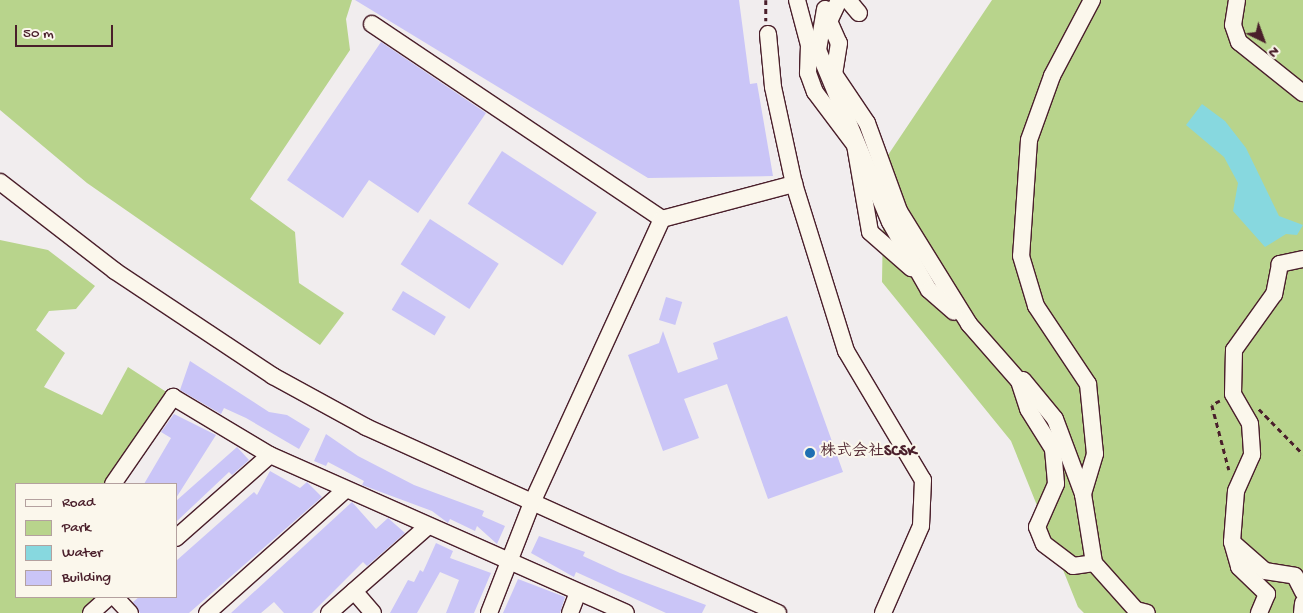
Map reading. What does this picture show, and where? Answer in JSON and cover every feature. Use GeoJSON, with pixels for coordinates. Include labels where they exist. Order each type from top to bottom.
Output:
{"type":"FeatureCollection","features":[{"type":"Feature","properties":{"kind":"street"},"geometry":{"type":"LineString","coordinates":[[797,0],[809,45],[808,73],[814,92],[855,145],[870,232],[922,278]]}},
{"type":"Feature","properties":{"kind":"street"},"geometry":{"type":"LineString","coordinates":[[828,0],[818,50],[890,222],[929,290],[1000,351],[1054,419],[1083,494],[1094,563],[1136,610],[1146,613]]}},
{"type":"Feature","properties":{"kind":"street"},"geometry":{"type":"LineString","coordinates":[[839,0],[829,21],[839,43],[834,74],[867,123],[899,211],[969,324],[1019,382],[1028,409],[1053,449],[1056,484],[1038,526],[1044,544],[1073,566],[1094,563]]}},
{"type":"Feature","properties":{"kind":"street"},"geometry":{"type":"LineString","coordinates":[[848,0],[859,13]]}},
{"type":"Feature","properties":{"kind":"street"},"geometry":{"type":"LineString","coordinates":[[1083,494],[1096,454],[1088,384],[1036,306],[1022,256],[1022,199],[1029,140],[1052,76],[1092,0]]}},
{"type":"Feature","properties":{"kind":"street"},"geometry":{"type":"LineString","coordinates":[[1236,0],[1232,25],[1239,42],[1303,93]]}},
{"type":"Feature","properties":{"kind":"street"},"geometry":{"type":"LineString","coordinates":[[372,24],[662,219],[794,184]]}},
{"type":"Feature","properties":{"kind":"street"},"geometry":{"type":"LineString","coordinates":[[768,34],[773,87],[794,184],[846,351],[923,480],[921,526],[883,613]]}},
{"type":"Feature","properties":{"kind":"street"},"geometry":{"type":"LineString","coordinates":[[0,182],[131,282],[273,376],[366,427],[530,504],[778,613]]}},
{"type":"Feature","properties":{"kind":"street"},"geometry":{"type":"LineString","coordinates":[[489,613],[530,504],[662,219]]}},
{"type":"Feature","properties":{"kind":"street"},"geometry":{"type":"LineString","coordinates":[[1259,613],[1267,594],[1239,567],[1232,542],[1236,491],[1252,455],[1250,424],[1233,394],[1234,350],[1274,294],[1280,264],[1303,260]]}},
{"type":"Feature","properties":{"kind":"street"},"geometry":{"type":"LineString","coordinates":[[114,483],[173,397],[270,455],[344,490],[626,613]]}},
{"type":"Feature","properties":{"kind":"street"},"geometry":{"type":"LineString","coordinates":[[178,536],[270,455]]}},
{"type":"Feature","properties":{"kind":"street"},"geometry":{"type":"LineString","coordinates":[[207,613],[344,490]]}},
{"type":"Feature","properties":{"kind":"street"},"geometry":{"type":"LineString","coordinates":[[329,613],[428,526]]}},
{"type":"Feature","properties":{"kind":"street"},"geometry":{"type":"LineString","coordinates":[[1232,542],[1265,571],[1296,576],[1303,592]]}},
{"type":"Feature","properties":{"kind":"street"},"geometry":{"type":"LineString","coordinates":[[354,591],[373,613]]}},
{"type":"Feature","properties":{"kind":"street"},"geometry":{"type":"LineString","coordinates":[[570,613],[578,592]]}},
{"type":"Feature","properties":{"kind":"street"},"geometry":{"type":"LineString","coordinates":[[91,613],[109,598]]}},
{"type":"Feature","properties":{"kind":"street"},"geometry":{"type":"LineString","coordinates":[[116,598],[130,613]]}},
{"type":"Feature","properties":{"kind":"street"},"geometry":{"type":"LineString","coordinates":[[1302,613],[1303,603]]}},
{"type":"Feature","properties":{"kind":"path"},"geometry":{"type":"LineString","coordinates":[[766,0],[768,34]]}},
{"type":"Feature","properties":{"kind":"green space"},"geometry":{"type":"Polygon","coordinates":[[[0,0],[352,0],[346,19],[350,50],[250,199],[295,232],[299,283],[344,313],[320,345],[87,183],[0,110],[0,0]]]}},
{"type":"Feature","properties":{"kind":"green space"},"geometry":{"type":"Polygon","coordinates":[[[992,0],[1303,0],[1303,613],[1084,613],[1078,607],[1011,441],[882,282],[884,161],[992,0]]]}},
{"type":"Feature","properties":{"kind":"green space"},"geometry":{"type":"Polygon","coordinates":[[[0,240],[48,250],[95,286],[76,309],[49,311],[36,330],[65,353],[44,387],[102,415],[128,367],[171,395],[111,483],[15,483],[15,598],[106,598],[88,613],[0,613],[0,240]]]}},
{"type":"Feature","properties":{"kind":"water"},"geometry":{"type":"Polygon","coordinates":[[[1202,104],[1225,121],[1246,148],[1279,216],[1303,225],[1297,235],[1286,234],[1265,247],[1233,211],[1238,183],[1224,157],[1186,125],[1202,104]]]}},
{"type":"Feature","properties":{"kind":"building"},"geometry":{"type":"Polygon","coordinates":[[[355,0],[739,0],[750,84],[757,83],[773,176],[648,178],[355,0]]]}},
{"type":"Feature","properties":{"kind":"building"},"geometry":{"type":"Polygon","coordinates":[[[381,42],[486,113],[418,213],[369,180],[343,218],[287,180],[381,42]]]}},
{"type":"Feature","properties":{"kind":"building"},"geometry":{"type":"Polygon","coordinates":[[[502,151],[597,213],[562,265],[468,204],[502,151]]]}},
{"type":"Feature","properties":{"kind":"building"},"geometry":{"type":"Polygon","coordinates":[[[430,219],[499,264],[469,309],[401,264],[430,219]]]}},
{"type":"Feature","properties":{"kind":"building"},"geometry":{"type":"Polygon","coordinates":[[[403,291],[446,317],[435,336],[392,310],[403,291]]]}},
{"type":"Feature","properties":{"kind":"building"},"geometry":{"type":"Polygon","coordinates":[[[666,297],[682,302],[675,325],[659,320],[666,297]]]}},
{"type":"Feature","properties":{"kind":"building"},"geometry":{"type":"Polygon","coordinates":[[[787,316],[843,472],[768,499],[727,384],[684,399],[699,438],[663,451],[628,355],[659,343],[663,331],[678,373],[718,359],[713,343],[787,316]]]}},
{"type":"Feature","properties":{"kind":"building"},"geometry":{"type":"Polygon","coordinates":[[[190,361],[269,412],[287,415],[310,429],[299,449],[246,418],[224,408],[221,414],[180,390],[190,361]]]}},
{"type":"Feature","properties":{"kind":"building"},"geometry":{"type":"Polygon","coordinates":[[[174,414],[216,435],[178,495],[178,483],[145,483],[171,438],[161,432],[174,414]]]}},
{"type":"Feature","properties":{"kind":"building"},"geometry":{"type":"Polygon","coordinates":[[[326,434],[358,456],[414,485],[484,511],[482,516],[505,526],[497,544],[477,526],[475,531],[450,519],[448,523],[432,511],[362,485],[364,481],[328,462],[326,466],[314,461],[326,434]]]}},
{"type":"Feature","properties":{"kind":"building"},"geometry":{"type":"Polygon","coordinates":[[[237,447],[249,460],[232,475],[229,472],[178,520],[178,499],[237,447]]]}},
{"type":"Feature","properties":{"kind":"building"},"geometry":{"type":"Polygon","coordinates":[[[270,471],[300,488],[307,482],[322,497],[189,613],[140,613],[133,602],[138,598],[178,598],[178,559],[254,492],[257,495],[270,471]]]}},
{"type":"Feature","properties":{"kind":"building"},"geometry":{"type":"Polygon","coordinates":[[[352,502],[376,529],[388,518],[405,533],[367,566],[363,562],[312,613],[284,613],[274,602],[261,613],[231,613],[352,502]]]}},
{"type":"Feature","properties":{"kind":"building"},"geometry":{"type":"Polygon","coordinates":[[[539,536],[585,552],[583,556],[620,573],[706,605],[702,613],[666,613],[576,572],[574,577],[531,553],[539,536]]]}},
{"type":"Feature","properties":{"kind":"building"},"geometry":{"type":"Polygon","coordinates":[[[436,543],[453,551],[450,558],[491,573],[474,613],[446,613],[459,580],[440,572],[417,613],[390,613],[408,580],[414,582],[420,570],[423,572],[436,543]]]}},
{"type":"Feature","properties":{"kind":"building"},"geometry":{"type":"Polygon","coordinates":[[[518,579],[565,597],[560,613],[503,613],[518,579]]]}},
{"type":"Feature","properties":{"kind":"place","name":"株式会社SCSK"},"geometry":{"type":"Point","coordinates":[810,453]}}]}
